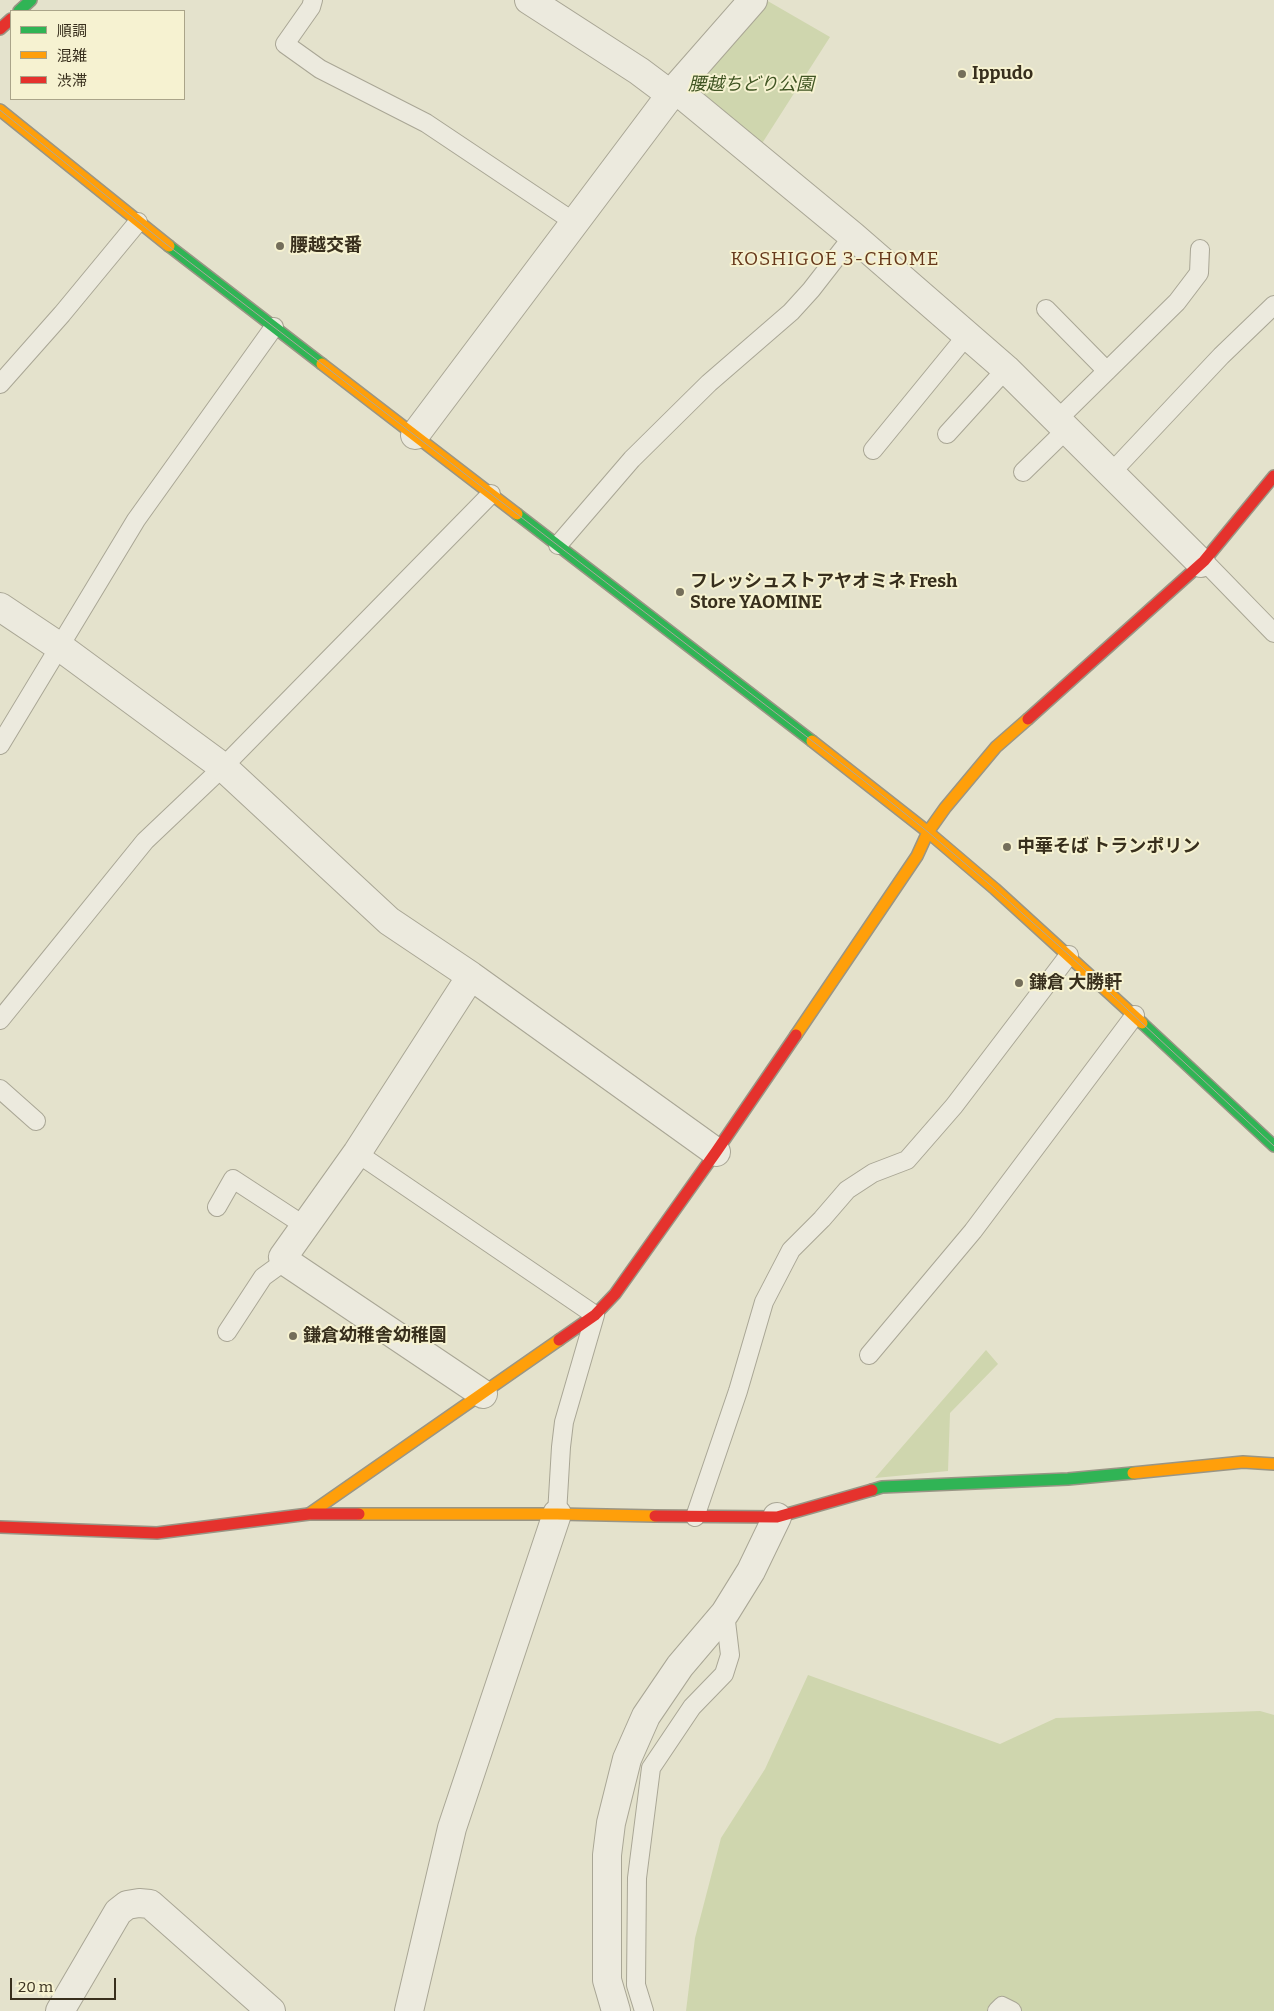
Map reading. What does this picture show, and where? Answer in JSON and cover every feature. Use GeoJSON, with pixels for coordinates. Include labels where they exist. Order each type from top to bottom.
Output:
{"type":"FeatureCollection","features":[{"type":"Feature","properties":{"kind":"street"},"geometry":{"type":"LineString","coordinates":[[20,10],[32,0]]}},
{"type":"Feature","properties":{"kind":"street"},"geometry":{"type":"LineString","coordinates":[[529,0],[673,92],[853,236],[1006,369],[1110,474],[1203,562]]}},
{"type":"Feature","properties":{"kind":"street"},"geometry":{"type":"LineString","coordinates":[[415,435],[673,92],[753,0]]}},
{"type":"Feature","properties":{"kind":"street"},"geometry":{"type":"LineString","coordinates":[[0,29],[10,20]]}},
{"type":"Feature","properties":{"kind":"street"},"geometry":{"type":"LineString","coordinates":[[0,110],[138,222],[558,544],[928,832],[1069,955],[1272,1140]]}},
{"type":"Feature","properties":{"kind":"street"},"geometry":{"type":"LineString","coordinates":[[308,1514],[596,1314],[615,1294],[716,1152],[917,856],[928,832],[945,808],[996,747],[1203,562],[1274,476]]}},
{"type":"Feature","properties":{"kind":"street"},"geometry":{"type":"LineString","coordinates":[[0,607],[60,648],[223,767],[389,921],[471,976],[716,1152]]}},
{"type":"Feature","properties":{"kind":"street"},"geometry":{"type":"LineString","coordinates":[[471,976],[358,1152],[283,1257],[285,1261],[483,1394]]}},
{"type":"Feature","properties":{"kind":"street"},"geometry":{"type":"LineString","coordinates":[[0,1527],[157,1533],[308,1514],[557,1514],[777,1517],[882,1487],[1068,1479],[1243,1462],[1274,1464]]}},
{"type":"Feature","properties":{"kind":"street"},"geometry":{"type":"LineString","coordinates":[[408,2011],[452,1828],[557,1514]]}},
{"type":"Feature","properties":{"kind":"street"},"geometry":{"type":"LineString","coordinates":[[616,2011],[607,1980],[607,1855],[626,1759],[646,1716],[680,1666],[725,1613],[751,1571],[777,1517]]}},
{"type":"Feature","properties":{"kind":"street"},"geometry":{"type":"LineString","coordinates":[[60,2011],[118,1912],[127,1905],[139,1903],[150,1904],[271,2011]]}},
{"type":"Feature","properties":{"kind":"lane"},"geometry":{"type":"LineString","coordinates":[[314,0],[285,44],[320,69],[426,124],[574,222]]}},
{"type":"Feature","properties":{"kind":"lane"},"geometry":{"type":"LineString","coordinates":[[0,384],[62,314],[138,222]]}},
{"type":"Feature","properties":{"kind":"lane"},"geometry":{"type":"LineString","coordinates":[[558,544],[632,459],[709,383],[791,312],[811,290],[853,236]]}},
{"type":"Feature","properties":{"kind":"lane"},"geometry":{"type":"LineString","coordinates":[[1023,472],[1107,371],[1190,287],[1198,272],[1200,249]]}},
{"type":"Feature","properties":{"kind":"lane"},"geometry":{"type":"LineString","coordinates":[[1110,474],[1221,356],[1274,305]]}},
{"type":"Feature","properties":{"kind":"lane"},"geometry":{"type":"LineString","coordinates":[[1046,309],[1107,371]]}},
{"type":"Feature","properties":{"kind":"lane"},"geometry":{"type":"LineString","coordinates":[[0,745],[136,520],[274,327]]}},
{"type":"Feature","properties":{"kind":"lane"},"geometry":{"type":"LineString","coordinates":[[873,450],[967,335]]}},
{"type":"Feature","properties":{"kind":"lane"},"geometry":{"type":"LineString","coordinates":[[947,434],[1006,369]]}},
{"type":"Feature","properties":{"kind":"lane"},"geometry":{"type":"LineString","coordinates":[[0,1020],[145,841],[223,767],[491,494]]}},
{"type":"Feature","properties":{"kind":"lane"},"geometry":{"type":"LineString","coordinates":[[1203,562],[1274,633]]}},
{"type":"Feature","properties":{"kind":"lane"},"geometry":{"type":"LineString","coordinates":[[695,1517],[738,1391],[764,1302],[791,1250],[822,1219],[847,1190],[873,1173],[907,1160],[954,1106],[1069,955]]}},
{"type":"Feature","properties":{"kind":"lane"},"geometry":{"type":"LineString","coordinates":[[869,1355],[973,1231],[1134,1015]]}},
{"type":"Feature","properties":{"kind":"lane"},"geometry":{"type":"LineString","coordinates":[[0,1089],[36,1121]]}},
{"type":"Feature","properties":{"kind":"lane"},"geometry":{"type":"LineString","coordinates":[[358,1152],[596,1314],[564,1422],[557,1514]]}},
{"type":"Feature","properties":{"kind":"lane"},"geometry":{"type":"LineString","coordinates":[[217,1207],[233,1179],[305,1226]]}},
{"type":"Feature","properties":{"kind":"lane"},"geometry":{"type":"LineString","coordinates":[[227,1332],[264,1277],[285,1261]]}},
{"type":"Feature","properties":{"kind":"lane"},"geometry":{"type":"LineString","coordinates":[[644,2011],[636,1985],[637,1878],[651,1768],[692,1707],[724,1674],[730,1655],[725,1613]]}},
{"type":"Feature","properties":{"kind":"lane"},"geometry":{"type":"LineString","coordinates":[[997,2011],[1002,2006],[1012,2011]]}},
{"type":"Feature","properties":{"kind":"green space","name":"腰越ちどり公園"},"geometry":{"type":"Polygon","coordinates":[[[766,0],[830,37],[761,145],[697,94],[697,83],[732,45],[766,0]]]}},
{"type":"Feature","properties":{"kind":"green space"},"geometry":{"type":"Polygon","coordinates":[[[986,1350],[998,1364],[950,1413],[948,1471],[875,1478],[986,1350]]]}},
{"type":"Feature","properties":{"kind":"green space"},"geometry":{"type":"Polygon","coordinates":[[[808,1675],[1000,1744],[1056,1718],[1260,1711],[1274,1715],[1274,2011],[686,2011],[695,1938],[721,1838],[765,1769],[808,1675]]]}},
{"type":"Feature","properties":{"kind":"tram line"},"geometry":{"type":"LineString","coordinates":[[0,110],[166,244],[928,832],[1069,955],[1274,1146]]}},
{"type":"Feature","properties":{"kind":"traffic: fast"},"geometry":{"type":"LineString","coordinates":[[20,10],[31,0]]}},
{"type":"Feature","properties":{"kind":"traffic: fast"},"geometry":{"type":"LineString","coordinates":[[169,246],[322,364]]}},
{"type":"Feature","properties":{"kind":"traffic: fast"},"geometry":{"type":"LineString","coordinates":[[517,514],[812,741]]}},
{"type":"Feature","properties":{"kind":"traffic: fast"},"geometry":{"type":"LineString","coordinates":[[1142,1023],[1274,1146]]}},
{"type":"Feature","properties":{"kind":"traffic: fast"},"geometry":{"type":"LineString","coordinates":[[872,1490],[882,1487],[1068,1479],[1133,1473]]}},
{"type":"Feature","properties":{"kind":"traffic: slow"},"geometry":{"type":"LineString","coordinates":[[0,110],[169,246]]}},
{"type":"Feature","properties":{"kind":"traffic: slow"},"geometry":{"type":"LineString","coordinates":[[322,364],[517,514]]}},
{"type":"Feature","properties":{"kind":"traffic: slow"},"geometry":{"type":"LineString","coordinates":[[796,1035],[917,856],[928,832],[945,808],[996,747],[1028,719]]}},
{"type":"Feature","properties":{"kind":"traffic: slow"},"geometry":{"type":"LineString","coordinates":[[812,741],[928,832],[995,889],[1142,1023]]}},
{"type":"Feature","properties":{"kind":"traffic: slow"},"geometry":{"type":"LineString","coordinates":[[309,1514],[559,1340]]}},
{"type":"Feature","properties":{"kind":"traffic: slow"},"geometry":{"type":"LineString","coordinates":[[1133,1473],[1243,1462],[1274,1464]]}},
{"type":"Feature","properties":{"kind":"traffic: slow"},"geometry":{"type":"LineString","coordinates":[[359,1514],[655,1516]]}},
{"type":"Feature","properties":{"kind":"traffic: jam"},"geometry":{"type":"LineString","coordinates":[[0,29],[10,20]]}},
{"type":"Feature","properties":{"kind":"traffic: jam"},"geometry":{"type":"LineString","coordinates":[[1028,719],[1204,561],[1274,476]]}},
{"type":"Feature","properties":{"kind":"traffic: jam"},"geometry":{"type":"LineString","coordinates":[[559,1340],[595,1315],[615,1294],[796,1035]]}},
{"type":"Feature","properties":{"kind":"traffic: jam"},"geometry":{"type":"LineString","coordinates":[[655,1516],[777,1517],[872,1490]]}},
{"type":"Feature","properties":{"kind":"traffic: jam"},"geometry":{"type":"LineString","coordinates":[[0,1527],[157,1533],[309,1514],[359,1514]]}},
{"type":"Feature","properties":{"kind":"place","name":"Ippudo"},"geometry":{"type":"Point","coordinates":[962,74]}},
{"type":"Feature","properties":{"kind":"place","name":"腰越交番"},"geometry":{"type":"Point","coordinates":[280,246]}},
{"type":"Feature","properties":{"kind":"place","name":"フレッシュストアヤオミネ Fresh Store YAOMINE"},"geometry":{"type":"Point","coordinates":[680,592]}},
{"type":"Feature","properties":{"kind":"place","name":"中華そば トランポリン"},"geometry":{"type":"Point","coordinates":[1007,847]}},
{"type":"Feature","properties":{"kind":"place","name":"鎌倉 大勝軒"},"geometry":{"type":"Point","coordinates":[1019,983]}},
{"type":"Feature","properties":{"kind":"place","name":"鎌倉幼稚舎幼稚園"},"geometry":{"type":"Point","coordinates":[293,1336]}},
{"type":"Feature","properties":{"kind":"district","name":"KOSHIGOE 3-CHOME"},"geometry":{"type":"Point","coordinates":[835,260]}}]}
